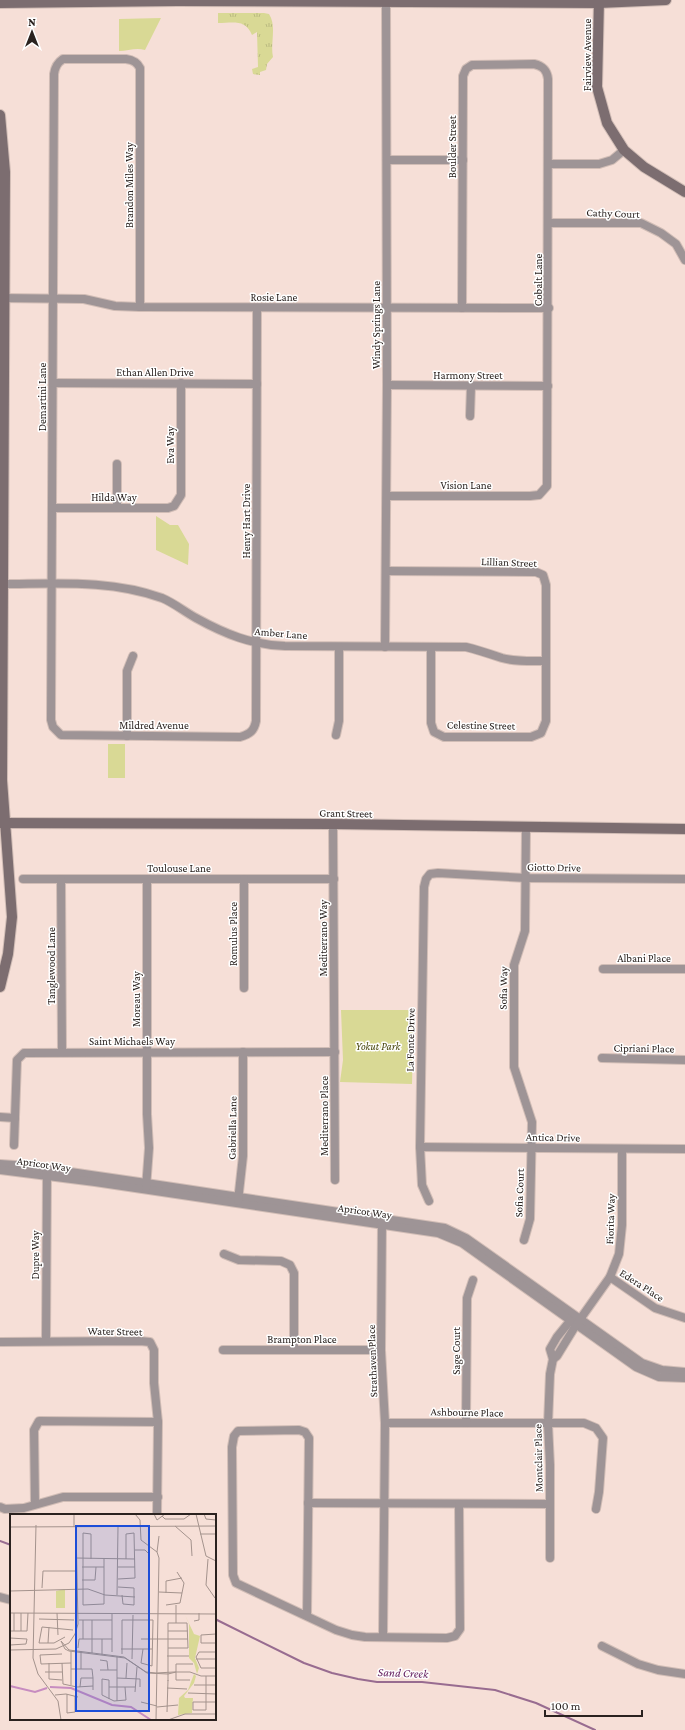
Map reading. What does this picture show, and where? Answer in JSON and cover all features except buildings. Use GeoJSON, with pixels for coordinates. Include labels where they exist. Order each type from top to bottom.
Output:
{"type":"FeatureCollection","features":[{"type":"Feature","properties":{"kind":"street"},"geometry":{"type":"LineString","coordinates":[[0,3],[176,1],[599,2],[666,0]]}},
{"type":"Feature","properties":{"kind":"street","name":"Windy Springs Lane"},"geometry":{"type":"LineString","coordinates":[[385,647],[387,496],[386,2]]}},
{"type":"Feature","properties":{"kind":"street","name":"Fairview Avenue"},"geometry":{"type":"LineString","coordinates":[[599,2],[597,87],[607,124],[624,150],[644,167],[685,192]]}},
{"type":"Feature","properties":{"kind":"street","name":"Demartini Lane"},"geometry":{"type":"LineString","coordinates":[[56,732],[51,720],[54,74],[58,63],[70,59],[126,59],[133,60],[138,64]]}},
{"type":"Feature","properties":{"kind":"street","name":"Brandon Miles Way"},"geometry":{"type":"LineString","coordinates":[[138,64],[141,73],[140,307]]}},
{"type":"Feature","properties":{"kind":"street","name":"Boulder Street"},"geometry":{"type":"LineString","coordinates":[[462,308],[463,76],[466,69],[472,66],[480,65],[534,64],[545,69]]}},
{"type":"Feature","properties":{"kind":"street","name":"Cobalt Lane"},"geometry":{"type":"LineString","coordinates":[[544,490],[547,486],[548,480],[549,308],[548,79],[545,69]]}},
{"type":"Feature","properties":{"kind":"street"},"geometry":{"type":"LineString","coordinates":[[0,114],[5,172],[2,298],[2,780],[3,823],[12,917],[8,954],[0,987]]}},
{"type":"Feature","properties":{"kind":"street"},"geometry":{"type":"LineString","coordinates":[[549,164],[599,164],[612,160],[624,150]]}},
{"type":"Feature","properties":{"kind":"street"},"geometry":{"type":"LineString","coordinates":[[387,160],[463,160]]}},
{"type":"Feature","properties":{"kind":"street","name":"Cathy Court"},"geometry":{"type":"LineString","coordinates":[[549,223],[641,224],[661,233],[676,244],[685,260]]}},
{"type":"Feature","properties":{"kind":"street","name":"Rosie Lane"},"geometry":{"type":"LineString","coordinates":[[2,298],[84,299],[116,306],[140,307],[549,308]]}},
{"type":"Feature","properties":{"kind":"street","name":"Henry Hart Drive"},"geometry":{"type":"LineString","coordinates":[[251,733],[256,721],[257,308]]}},
{"type":"Feature","properties":{"kind":"street","name":"Ethan Allen Drive"},"geometry":{"type":"LineString","coordinates":[[53,383],[257,384]]}},
{"type":"Feature","properties":{"kind":"street","name":"Eva Way"},"geometry":{"type":"LineString","coordinates":[[174,506],[181,495],[181,383]]}},
{"type":"Feature","properties":{"kind":"street","name":"Harmony Street"},"geometry":{"type":"LineString","coordinates":[[387,386],[548,386]]}},
{"type":"Feature","properties":{"kind":"street"},"geometry":{"type":"LineString","coordinates":[[470,416],[471,386]]}},
{"type":"Feature","properties":{"kind":"street"},"geometry":{"type":"LineString","coordinates":[[117,464],[117,508]]}},
{"type":"Feature","properties":{"kind":"street","name":"Vision Lane"},"geometry":{"type":"LineString","coordinates":[[387,496],[530,496],[539,495],[544,490]]}},
{"type":"Feature","properties":{"kind":"street","name":"Hilda Way"},"geometry":{"type":"LineString","coordinates":[[53,508],[168,508],[174,506]]}},
{"type":"Feature","properties":{"kind":"street","name":"Lillian Street"},"geometry":{"type":"LineString","coordinates":[[386,571],[536,572],[543,575],[546,585],[546,661]]}},
{"type":"Feature","properties":{"kind":"street","name":"Amber Lane"},"geometry":{"type":"LineString","coordinates":[[2,584],[109,585],[133,589],[164,599],[229,635],[257,643],[285,646],[466,647],[519,661],[546,661]]}},
{"type":"Feature","properties":{"kind":"street"},"geometry":{"type":"LineString","coordinates":[[336,735],[339,721],[339,647]]}},
{"type":"Feature","properties":{"kind":"street","name":"Celestine Street"},"geometry":{"type":"LineString","coordinates":[[431,647],[431,723],[434,732],[444,737],[531,737],[541,733],[546,721],[546,661]]}},
{"type":"Feature","properties":{"kind":"street"},"geometry":{"type":"LineString","coordinates":[[127,736],[127,671],[134,656]]}},
{"type":"Feature","properties":{"kind":"street","name":"Mildred Avenue"},"geometry":{"type":"LineString","coordinates":[[56,732],[68,735],[240,737],[251,733]]}},
{"type":"Feature","properties":{"kind":"street","name":"Grant Street"},"geometry":{"type":"LineString","coordinates":[[3,823],[333,824],[526,828],[685,829]]}},
{"type":"Feature","properties":{"kind":"street","name":"Mediterrano Way"},"geometry":{"type":"LineString","coordinates":[[333,824],[335,1052]]}},
{"type":"Feature","properties":{"kind":"street","name":"Sofia Way"},"geometry":{"type":"LineString","coordinates":[[526,828],[525,931],[514,965],[514,1067],[532,1122],[532,1147]]}},
{"type":"Feature","properties":{"kind":"street","name":"Giotto Drive"},"geometry":{"type":"LineString","coordinates":[[426,879],[430,874],[438,873],[526,878],[685,879]]}},
{"type":"Feature","properties":{"kind":"street","name":"Toulouse Lane"},"geometry":{"type":"LineString","coordinates":[[24,879],[334,879]]}},
{"type":"Feature","properties":{"kind":"street","name":"Tanglewood Lane"},"geometry":{"type":"LineString","coordinates":[[61,879],[62,1052]]}},
{"type":"Feature","properties":{"kind":"street","name":"Moreau Way"},"geometry":{"type":"LineString","coordinates":[[146,1186],[149,1148],[147,1114],[147,879]]}},
{"type":"Feature","properties":{"kind":"street","name":"Romulus Place"},"geometry":{"type":"LineString","coordinates":[[244,879],[244,988]]}},
{"type":"Feature","properties":{"kind":"street","name":"La Fonte Drive"},"geometry":{"type":"LineString","coordinates":[[426,879],[424,887],[420,1147],[422,1185],[429,1201]]}},
{"type":"Feature","properties":{"kind":"street","name":"Albani Place"},"geometry":{"type":"LineString","coordinates":[[603,969],[685,969]]}},
{"type":"Feature","properties":{"kind":"street","name":"Gabriella Lane"},"geometry":{"type":"LineString","coordinates":[[238,1200],[244,1156],[244,1052]]}},
{"type":"Feature","properties":{"kind":"street","name":"Saint Michaels Way"},"geometry":{"type":"LineString","coordinates":[[14,1145],[17,1060],[24,1053],[335,1052]]}},
{"type":"Feature","properties":{"kind":"street","name":"Mediterrano Place"},"geometry":{"type":"LineString","coordinates":[[335,1052],[335,1180]]}},
{"type":"Feature","properties":{"kind":"street","name":"Cipriani Place"},"geometry":{"type":"LineString","coordinates":[[602,1058],[685,1060]]}},
{"type":"Feature","properties":{"kind":"street"},"geometry":{"type":"LineString","coordinates":[[0,1117],[15,1118]]}},
{"type":"Feature","properties":{"kind":"street","name":"Antica Drive"},"geometry":{"type":"LineString","coordinates":[[420,1147],[685,1149]]}},
{"type":"Feature","properties":{"kind":"street","name":"Sofia Court"},"geometry":{"type":"LineString","coordinates":[[524,1240],[530,1220],[532,1147]]}},
{"type":"Feature","properties":{"kind":"street","name":"Fiorita Way"},"geometry":{"type":"LineString","coordinates":[[575,1322],[610,1278],[619,1254],[622,1225],[622,1148]]}},
{"type":"Feature","properties":{"kind":"street","name":"Apricot Way"},"geometry":{"type":"LineString","coordinates":[[0,1164],[382,1222],[434,1225],[455,1232],[636,1367],[659,1377],[685,1378]]}},
{"type":"Feature","properties":{"kind":"street","name":"Apricot Way"},"geometry":{"type":"LineString","coordinates":[[0,1170],[46,1172]]}},
{"type":"Feature","properties":{"kind":"street","name":"Dupre Way"},"geometry":{"type":"LineString","coordinates":[[46,1172],[46,1341]]}},
{"type":"Feature","properties":{"kind":"street","name":"Strathaven Place"},"geometry":{"type":"LineString","coordinates":[[382,1222],[381,1350],[385,1423],[383,1637]]}},
{"type":"Feature","properties":{"kind":"street"},"geometry":{"type":"LineString","coordinates":[[224,1254],[239,1260],[281,1261],[290,1265],[294,1273],[294,1350]]}},
{"type":"Feature","properties":{"kind":"street","name":"Edera Place"},"geometry":{"type":"LineString","coordinates":[[610,1278],[655,1308],[685,1318]]}},
{"type":"Feature","properties":{"kind":"street","name":"Sage Court"},"geometry":{"type":"LineString","coordinates":[[466,1423],[467,1298],[473,1280]]}},
{"type":"Feature","properties":{"kind":"street","name":"Apricot Way"},"geometry":{"type":"LineString","coordinates":[[575,1322],[642,1363],[662,1370],[685,1372]]}},
{"type":"Feature","properties":{"kind":"street","name":"Montclair Place"},"geometry":{"type":"LineString","coordinates":[[550,1558],[548,1424],[550,1374],[553,1359],[557,1356],[575,1322]]}},
{"type":"Feature","properties":{"kind":"street","name":"Water Street"},"geometry":{"type":"LineString","coordinates":[[0,1342],[150,1342],[154,1350],[154,1382],[158,1422]]}},
{"type":"Feature","properties":{"kind":"street","name":"Brampton Place"},"geometry":{"type":"LineString","coordinates":[[223,1350],[381,1350]]}},
{"type":"Feature","properties":{"kind":"street"},"geometry":{"type":"LineString","coordinates":[[35,1504],[34,1430],[39,1421],[158,1422],[157,1514]]}},
{"type":"Feature","properties":{"kind":"street","name":"Ashbourne Place"},"geometry":{"type":"LineString","coordinates":[[385,1423],[584,1423],[596,1428],[603,1438],[599,1492],[596,1509]]}},
{"type":"Feature","properties":{"kind":"street"},"geometry":{"type":"LineString","coordinates":[[307,1616],[309,1438],[306,1432],[299,1430],[238,1431],[234,1436],[232,1447],[233,1575],[236,1583],[307,1616],[352,1635],[447,1638],[455,1636],[460,1629],[459,1504]]}},
{"type":"Feature","properties":{"kind":"street"},"geometry":{"type":"LineString","coordinates":[[0,1507],[5,1509],[24,1508],[63,1497],[158,1497]]}},
{"type":"Feature","properties":{"kind":"street"},"geometry":{"type":"LineString","coordinates":[[308,1502],[550,1504]]}},
{"type":"Feature","properties":{"kind":"street"},"geometry":{"type":"LineString","coordinates":[[0,1597],[10,1600]]}},
{"type":"Feature","properties":{"kind":"street"},"geometry":{"type":"LineString","coordinates":[[602,1646],[638,1664],[658,1670],[685,1674]]}},
{"type":"Feature","properties":{"kind":"green space"},"geometry":{"type":"Polygon","coordinates":[[[218,13],[269,14],[273,24],[273,57],[267,64],[266,70],[260,72],[260,75],[253,74],[252,69],[258,67],[257,32],[252,35],[246,26],[238,23],[218,23],[218,13]]]}},
{"type":"Feature","properties":{"kind":"green space"},"geometry":{"type":"Polygon","coordinates":[[[161,18],[145,50],[135,49],[119,51],[119,19],[161,18]]]}},
{"type":"Feature","properties":{"kind":"green space"},"geometry":{"type":"Polygon","coordinates":[[[156,516],[170,525],[178,525],[189,544],[188,565],[156,550],[156,516]]]}},
{"type":"Feature","properties":{"kind":"green space"},"geometry":{"type":"Polygon","coordinates":[[[108,744],[125,744],[125,778],[108,778],[108,744]]]}},
{"type":"Feature","properties":{"kind":"green space","name":"Yokut Park"},"geometry":{"type":"Polygon","coordinates":[[[341,1010],[414,1010],[412,1084],[340,1082],[343,1060],[341,1010]]]}},
{"type":"Feature","properties":{"kind":"waterway","name":"Sand Creek"},"geometry":{"type":"LineString","coordinates":[[0,1541],[10,1545]]}},
{"type":"Feature","properties":{"kind":"waterway","name":"Sand Creek"},"geometry":{"type":"LineString","coordinates":[[216,1619],[304,1663],[332,1673],[377,1682],[422,1682],[495,1690],[536,1703],[595,1730]]}}]}
